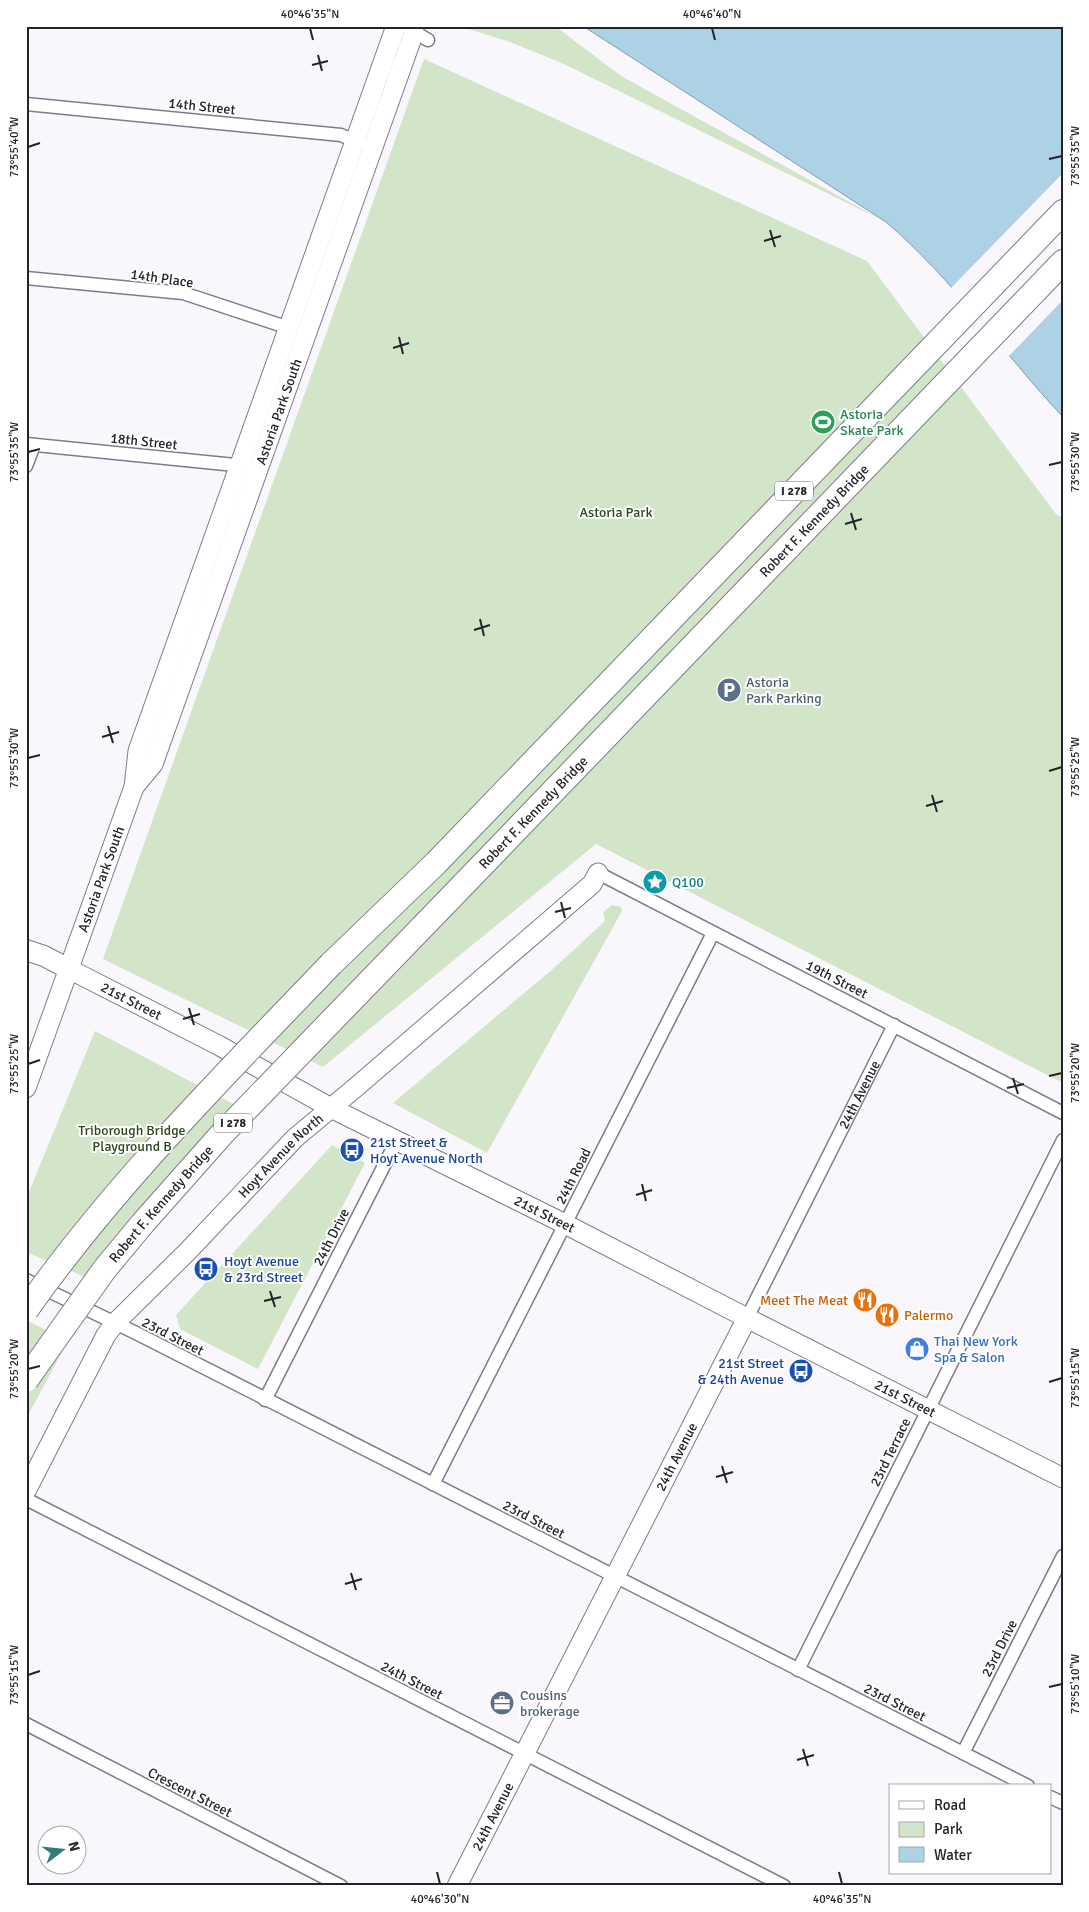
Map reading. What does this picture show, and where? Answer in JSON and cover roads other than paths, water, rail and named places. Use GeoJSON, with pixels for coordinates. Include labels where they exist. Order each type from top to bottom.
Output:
{"type":"FeatureCollection","features":[{"type":"Feature","properties":{"kind":"highway","name":"I 278"},"geometry":{"type":"LineString","coordinates":[[26,1310],[67,1253],[106,1205],[181,1122],[332,964],[442,856],[1063,212]]}},
{"type":"Feature","properties":{"kind":"highway","name":"Robert F. Kennedy Bridge"},"geometry":{"type":"LineString","coordinates":[[26,1380],[104,1270],[216,1141],[1063,262]]}},
{"type":"Feature","properties":{"kind":"main road","name":"21st Street"},"geometry":{"type":"LineString","coordinates":[[26,950],[44,956],[69,969]]}},
{"type":"Feature","properties":{"kind":"street","name":"Astoria Park South"},"geometry":{"type":"LineString","coordinates":[[26,1088],[134,788],[138,751],[355,141],[411,31]]}},
{"type":"Feature","properties":{"kind":"street","name":"Astoria Park South"},"geometry":{"type":"LineString","coordinates":[[134,788],[153,764],[372,149],[411,31]]}},
{"type":"Feature","properties":{"kind":"street","name":"14th Street"},"geometry":{"type":"LineString","coordinates":[[26,104],[337,135],[372,149]]}},
{"type":"Feature","properties":{"kind":"street","name":"14th Place"},"geometry":{"type":"LineString","coordinates":[[26,278],[183,293],[289,328]]}},
{"type":"Feature","properties":{"kind":"street","name":"18th Street"},"geometry":{"type":"LineString","coordinates":[[30,445],[258,468]]}},
{"type":"Feature","properties":{"kind":"street"},"geometry":{"type":"LineString","coordinates":[[26,466],[30,445]]}},
{"type":"Feature","properties":{"kind":"street","name":"19th Street"},"geometry":{"type":"LineString","coordinates":[[598,873],[1063,1113]]}},
{"type":"Feature","properties":{"kind":"street","name":"Hoyt Avenue North"},"geometry":{"type":"LineString","coordinates":[[26,1491],[106,1335],[115,1323],[188,1251],[295,1138],[592,884],[598,873]]}},
{"type":"Feature","properties":{"kind":"street","name":"24th Road"},"geometry":{"type":"LineString","coordinates":[[433,1484],[713,933]]}},
{"type":"Feature","properties":{"kind":"street","name":"21st Street"},"geometry":{"type":"LineString","coordinates":[[69,969],[218,1045],[331,1108],[565,1224],[1063,1478]]}},
{"type":"Feature","properties":{"kind":"street","name":"24th Avenue"},"geometry":{"type":"LineString","coordinates":[[457,1886],[747,1318],[894,1025]]}},
{"type":"Feature","properties":{"kind":"street","name":"24th Drive"},"geometry":{"type":"LineString","coordinates":[[265,1400],[397,1140]]}},
{"type":"Feature","properties":{"kind":"street","name":"23rd Terrace"},"geometry":{"type":"LineString","coordinates":[[798,1670],[1063,1140]]}},
{"type":"Feature","properties":{"kind":"street","name":"23rd Street"},"geometry":{"type":"LineString","coordinates":[[26,1280],[115,1323],[1024,1784]]}},
{"type":"Feature","properties":{"kind":"street","name":"24th Street"},"geometry":{"type":"LineString","coordinates":[[26,1499],[784,1886]]}},
{"type":"Feature","properties":{"kind":"street","name":"23rd Drive"},"geometry":{"type":"LineString","coordinates":[[962,1753],[1063,1556]]}},
{"type":"Feature","properties":{"kind":"street","name":"Crescent Street"},"geometry":{"type":"LineString","coordinates":[[26,1724],[341,1886]]}},
{"type":"Feature","properties":{"kind":"water"},"geometry":{"type":"Polygon","coordinates":[[[583,26],[1063,26],[1063,417],[956,292],[886,222],[583,26]]]}},
{"type":"Feature","properties":{"kind":"place","name":"Astoria Skate Park"},"geometry":{"type":"Point","coordinates":[823,422]}},
{"type":"Feature","properties":{"kind":"place","name":"Astoria Park Parking"},"geometry":{"type":"Point","coordinates":[729,690]}},
{"type":"Feature","properties":{"kind":"place","name":"Q100"},"geometry":{"type":"Point","coordinates":[655,882]}},
{"type":"Feature","properties":{"kind":"place","name":"21st Street & Hoyt Avenue North"},"geometry":{"type":"Point","coordinates":[352,1150]}},
{"type":"Feature","properties":{"kind":"place","name":"Hoyt Avenue & 23rd Street"},"geometry":{"type":"Point","coordinates":[206,1269]}},
{"type":"Feature","properties":{"kind":"place","name":"Meet The Meat"},"geometry":{"type":"Point","coordinates":[865,1300]}},
{"type":"Feature","properties":{"kind":"place","name":"Palermo"},"geometry":{"type":"Point","coordinates":[887,1315]}},
{"type":"Feature","properties":{"kind":"place","name":"Thai New York Spa & Salon"},"geometry":{"type":"Point","coordinates":[917,1349]}},
{"type":"Feature","properties":{"kind":"place","name":"21st Street & 24th Avenue"},"geometry":{"type":"Point","coordinates":[801,1371]}},
{"type":"Feature","properties":{"kind":"place","name":"Cousins brokerage"},"geometry":{"type":"Point","coordinates":[502,1703]}},
{"type":"Feature","properties":{"kind":"park label","name":"Astoria Park"},"geometry":{"type":"Point","coordinates":[616,512]}},
{"type":"Feature","properties":{"kind":"park label","name":"Triborough Bridge Playground B"},"geometry":{"type":"Point","coordinates":[132,1138]}}]}
